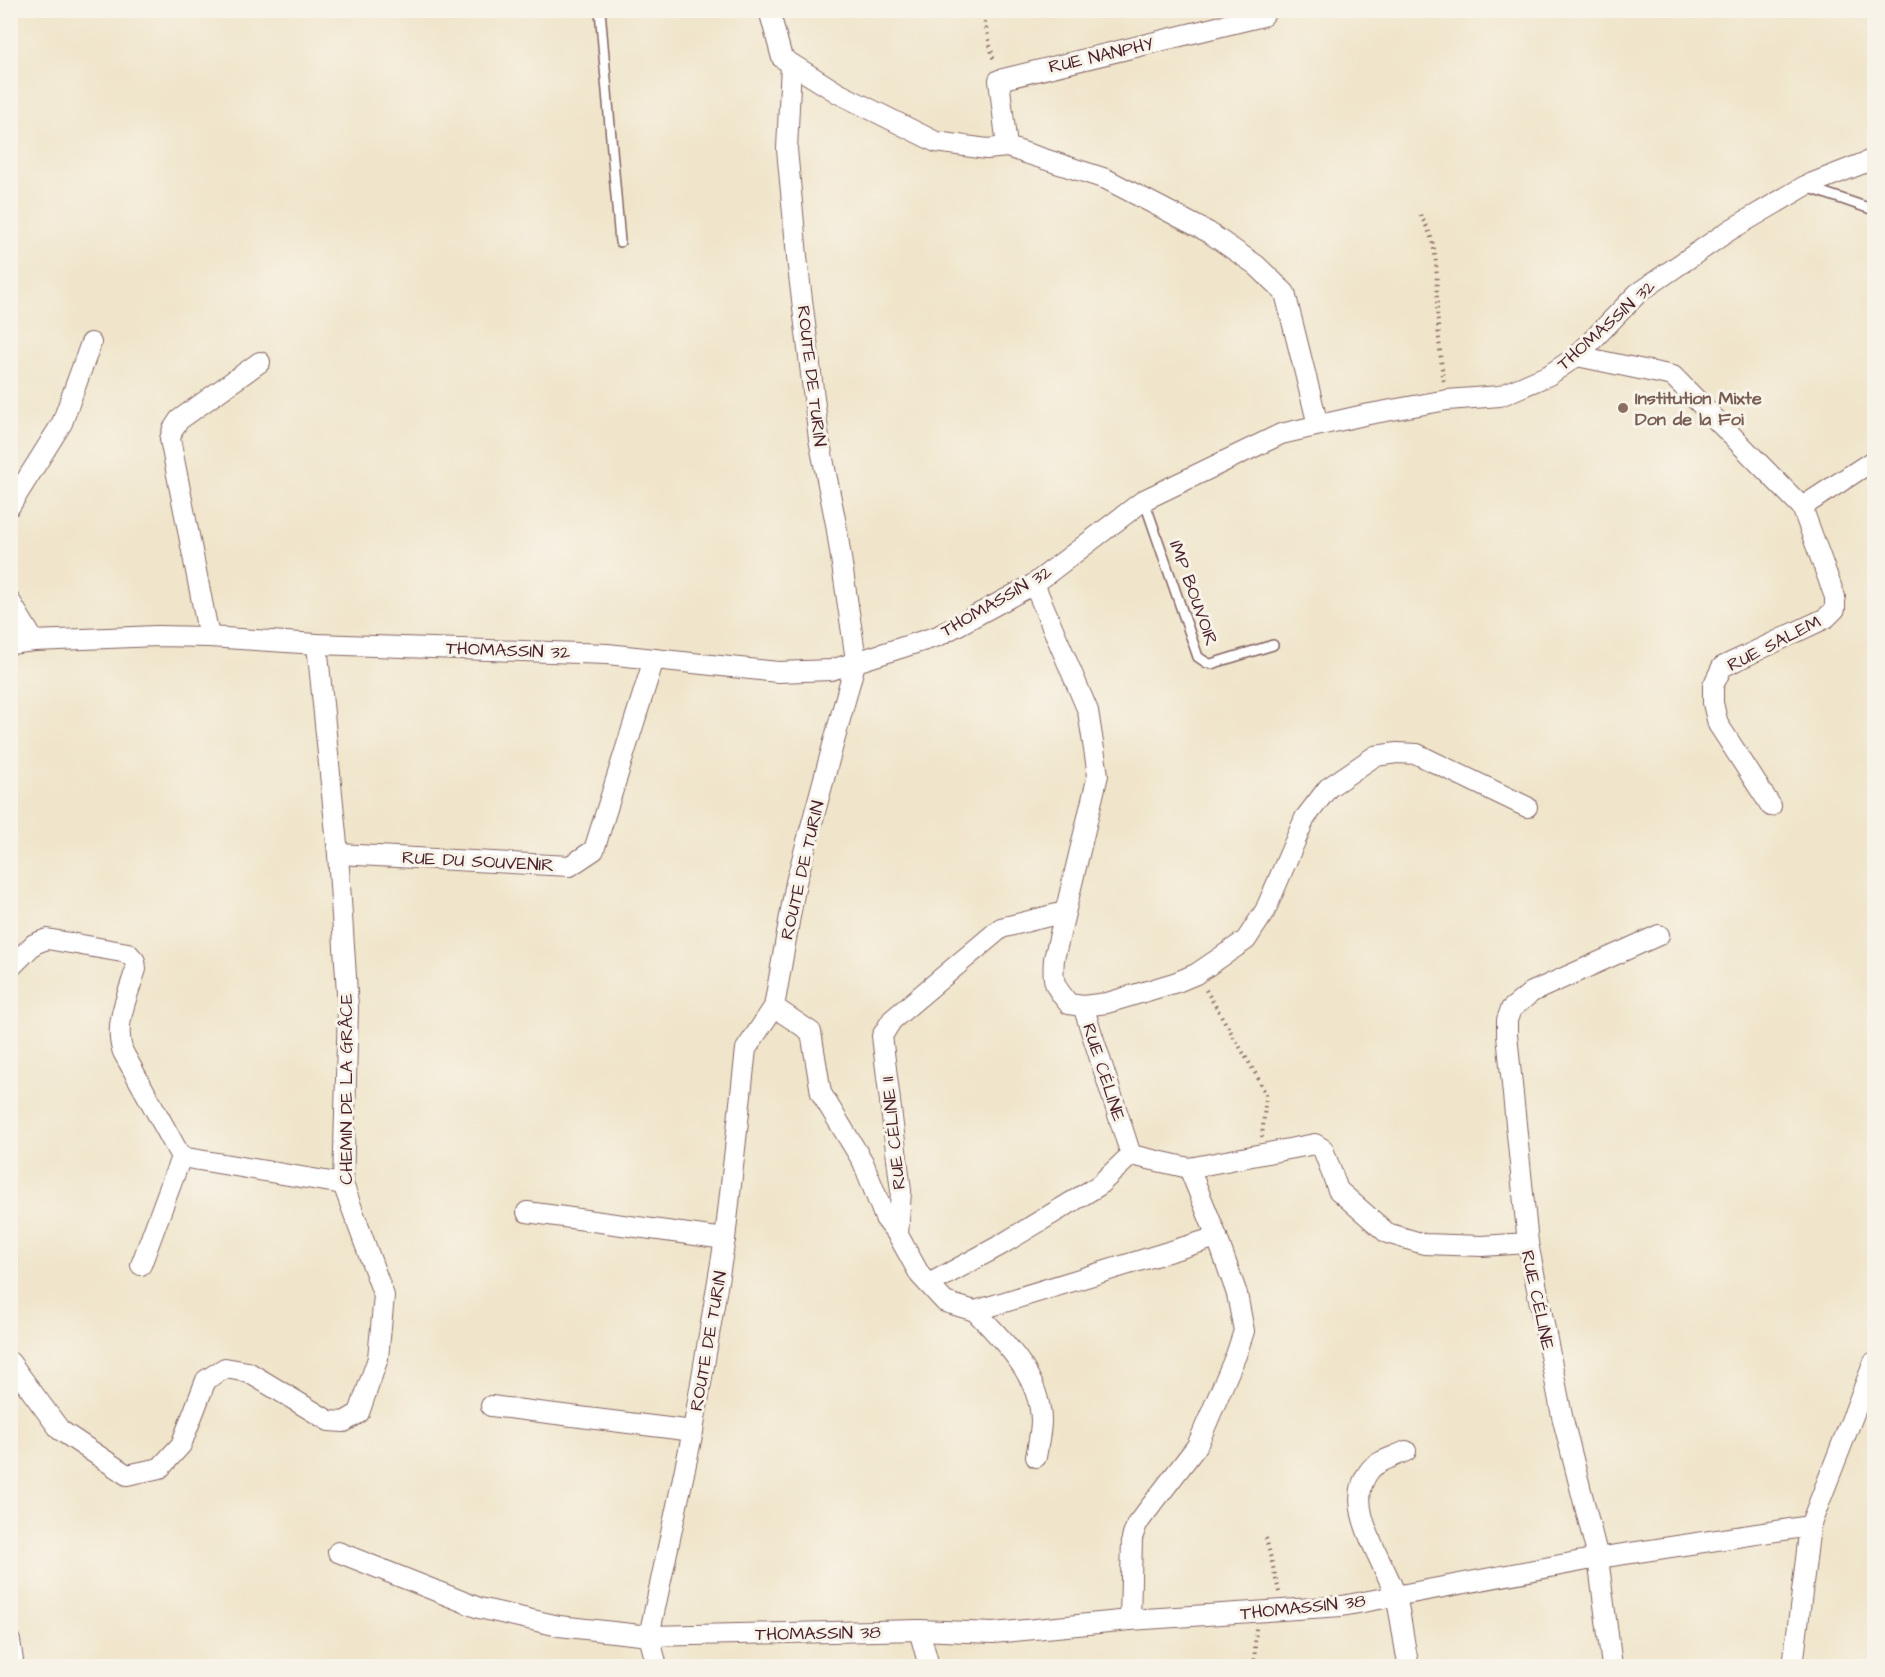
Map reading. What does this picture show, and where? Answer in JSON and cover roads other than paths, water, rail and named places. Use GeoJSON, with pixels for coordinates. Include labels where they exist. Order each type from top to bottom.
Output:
{"type":"FeatureCollection","features":[{"type":"Feature","properties":{"kind":"street"},"geometry":{"type":"LineString","coordinates":[[769,10],[782,58],[838,93],[936,142],[987,149],[1007,147],[1106,179],[1208,232],[1256,265],[1285,293],[1318,425]]}},
{"type":"Feature","properties":{"kind":"street","name":"RUE NANPHY"},"geometry":{"type":"LineString","coordinates":[[1007,147],[999,80],[1263,16],[1267,10]]}},
{"type":"Feature","properties":{"kind":"street","name":"ROUTE DE TURIN"},"geometry":{"type":"LineString","coordinates":[[657,1666],[649,1636],[693,1431],[725,1239],[746,1049],[774,1007],[796,882],[856,660],[836,524],[819,439],[798,267],[787,149],[791,64]]}},
{"type":"Feature","properties":{"kind":"street","name":"THOMASSIN 32"},"geometry":{"type":"LineString","coordinates":[[10,644],[157,636],[209,637],[317,644],[572,653],[778,672],[831,670],[856,660],[938,636],[1034,584],[1144,500],[1281,434],[1364,415],[1447,400],[1500,396],[1549,375],[1577,356],[1638,293],[1730,230],[1805,186],[1875,159]]}},
{"type":"Feature","properties":{"kind":"street"},"geometry":{"type":"LineString","coordinates":[[10,506],[62,423],[91,343]]}},
{"type":"Feature","properties":{"kind":"street","name":"RUE SALEM"},"geometry":{"type":"LineString","coordinates":[[1577,356],[1673,376],[1802,507],[1835,597],[1835,609],[1826,618],[1722,667],[1713,686],[1713,703],[1718,724],[1771,806]]}},
{"type":"Feature","properties":{"kind":"street"},"geometry":{"type":"LineString","coordinates":[[209,637],[170,440],[179,420],[260,362]]}},
{"type":"Feature","properties":{"kind":"street"},"geometry":{"type":"LineString","coordinates":[[1802,507],[1875,460]]}},
{"type":"Feature","properties":{"kind":"street","name":"RUE CÉLINE"},"geometry":{"type":"LineString","coordinates":[[1034,584],[1088,711],[1098,775],[1054,959],[1052,978],[1059,992],[1069,1004],[1083,1006],[1107,1004],[1144,993],[1196,974],[1246,940],[1265,911],[1305,818],[1328,788],[1375,756],[1397,753],[1417,754],[1527,807]]}},
{"type":"Feature","properties":{"kind":"street"},"geometry":{"type":"LineString","coordinates":[[10,601],[34,641]]}},
{"type":"Feature","properties":{"kind":"street","name":"CHEMIN DE LA GRÂCE"},"geometry":{"type":"LineString","coordinates":[[10,1362],[60,1430],[127,1475],[160,1468],[181,1445],[206,1380],[225,1368],[248,1372],[329,1421],[344,1422],[359,1413],[378,1358],[384,1296],[343,1184],[348,1008],[338,854],[317,644]]}},
{"type":"Feature","properties":{"kind":"street","name":"RUE DU SOUVENIR"},"geometry":{"type":"LineString","coordinates":[[338,854],[570,866],[581,861],[594,850],[654,659]]}},
{"type":"Feature","properties":{"kind":"street","name":"RUE CÉLINE II"},"geometry":{"type":"LineString","coordinates":[[898,1235],[901,1191],[882,1036],[892,1020],[1001,928],[1065,912]]}},
{"type":"Feature","properties":{"kind":"street"},"geometry":{"type":"LineString","coordinates":[[1528,1243],[1507,1035],[1507,1020],[1511,1009],[1532,992],[1659,935]]}},
{"type":"Feature","properties":{"kind":"street"},"geometry":{"type":"LineString","coordinates":[[10,968],[34,944],[47,939],[128,953],[135,961],[136,969],[119,1028],[119,1041],[181,1157],[141,1265]]}},
{"type":"Feature","properties":{"kind":"street","name":"RUE CÉLINE"},"geometry":{"type":"LineString","coordinates":[[1083,1006],[1131,1155],[1189,1168],[1315,1144],[1323,1149],[1338,1190],[1387,1233],[1424,1244],[1482,1246],[1528,1243],[1562,1416],[1598,1558],[1612,1666]]}},
{"type":"Feature","properties":{"kind":"street"},"geometry":{"type":"LineString","coordinates":[[774,1007],[812,1032],[820,1093],[863,1162],[885,1218],[898,1235],[920,1275],[945,1302],[975,1311],[1009,1346],[1022,1366],[1036,1397],[1041,1419],[1036,1457]]}},
{"type":"Feature","properties":{"kind":"street"},"geometry":{"type":"LineString","coordinates":[[929,1284],[999,1246],[1098,1186],[1131,1155]]}},
{"type":"Feature","properties":{"kind":"street"},"geometry":{"type":"LineString","coordinates":[[181,1157],[343,1184]]}},
{"type":"Feature","properties":{"kind":"street"},"geometry":{"type":"LineString","coordinates":[[1130,1620],[1132,1538],[1137,1524],[1197,1446],[1244,1331],[1237,1294],[1189,1168]]}},
{"type":"Feature","properties":{"kind":"street"},"geometry":{"type":"LineString","coordinates":[[527,1212],[725,1239]]}},
{"type":"Feature","properties":{"kind":"street"},"geometry":{"type":"LineString","coordinates":[[975,1311],[1217,1237]]}},
{"type":"Feature","properties":{"kind":"street"},"geometry":{"type":"LineString","coordinates":[[1793,1666],[1810,1526],[1873,1371]]}},
{"type":"Feature","properties":{"kind":"street"},"geometry":{"type":"LineString","coordinates":[[491,1406],[693,1431]]}},
{"type":"Feature","properties":{"kind":"street"},"geometry":{"type":"LineString","coordinates":[[1406,1451],[1371,1468],[1361,1491],[1361,1518],[1395,1595],[1409,1666]]}},
{"type":"Feature","properties":{"kind":"street","name":"THOMASSIN 38"},"geometry":{"type":"LineString","coordinates":[[338,1552],[479,1608],[559,1626],[649,1636],[919,1630],[993,1633],[1130,1620],[1341,1606],[1598,1558],[1810,1526]]}},
{"type":"Feature","properties":{"kind":"street"},"geometry":{"type":"LineString","coordinates":[[919,1630],[929,1666]]}},
{"type":"Feature","properties":{"kind":"lane"},"geometry":{"type":"LineString","coordinates":[[600,10],[620,242]]}},
{"type":"Feature","properties":{"kind":"lane"},"geometry":{"type":"LineString","coordinates":[[1805,186],[1875,210]]}},
{"type":"Feature","properties":{"kind":"lane","name":"IMP BOUVOIR"},"geometry":{"type":"LineString","coordinates":[[1144,500],[1198,657],[1211,664],[1273,645]]}},
{"type":"Feature","properties":{"kind":"place","name":"Institution Mixte Don de la Foi"},"geometry":{"type":"Point","coordinates":[1623,408]}}]}
